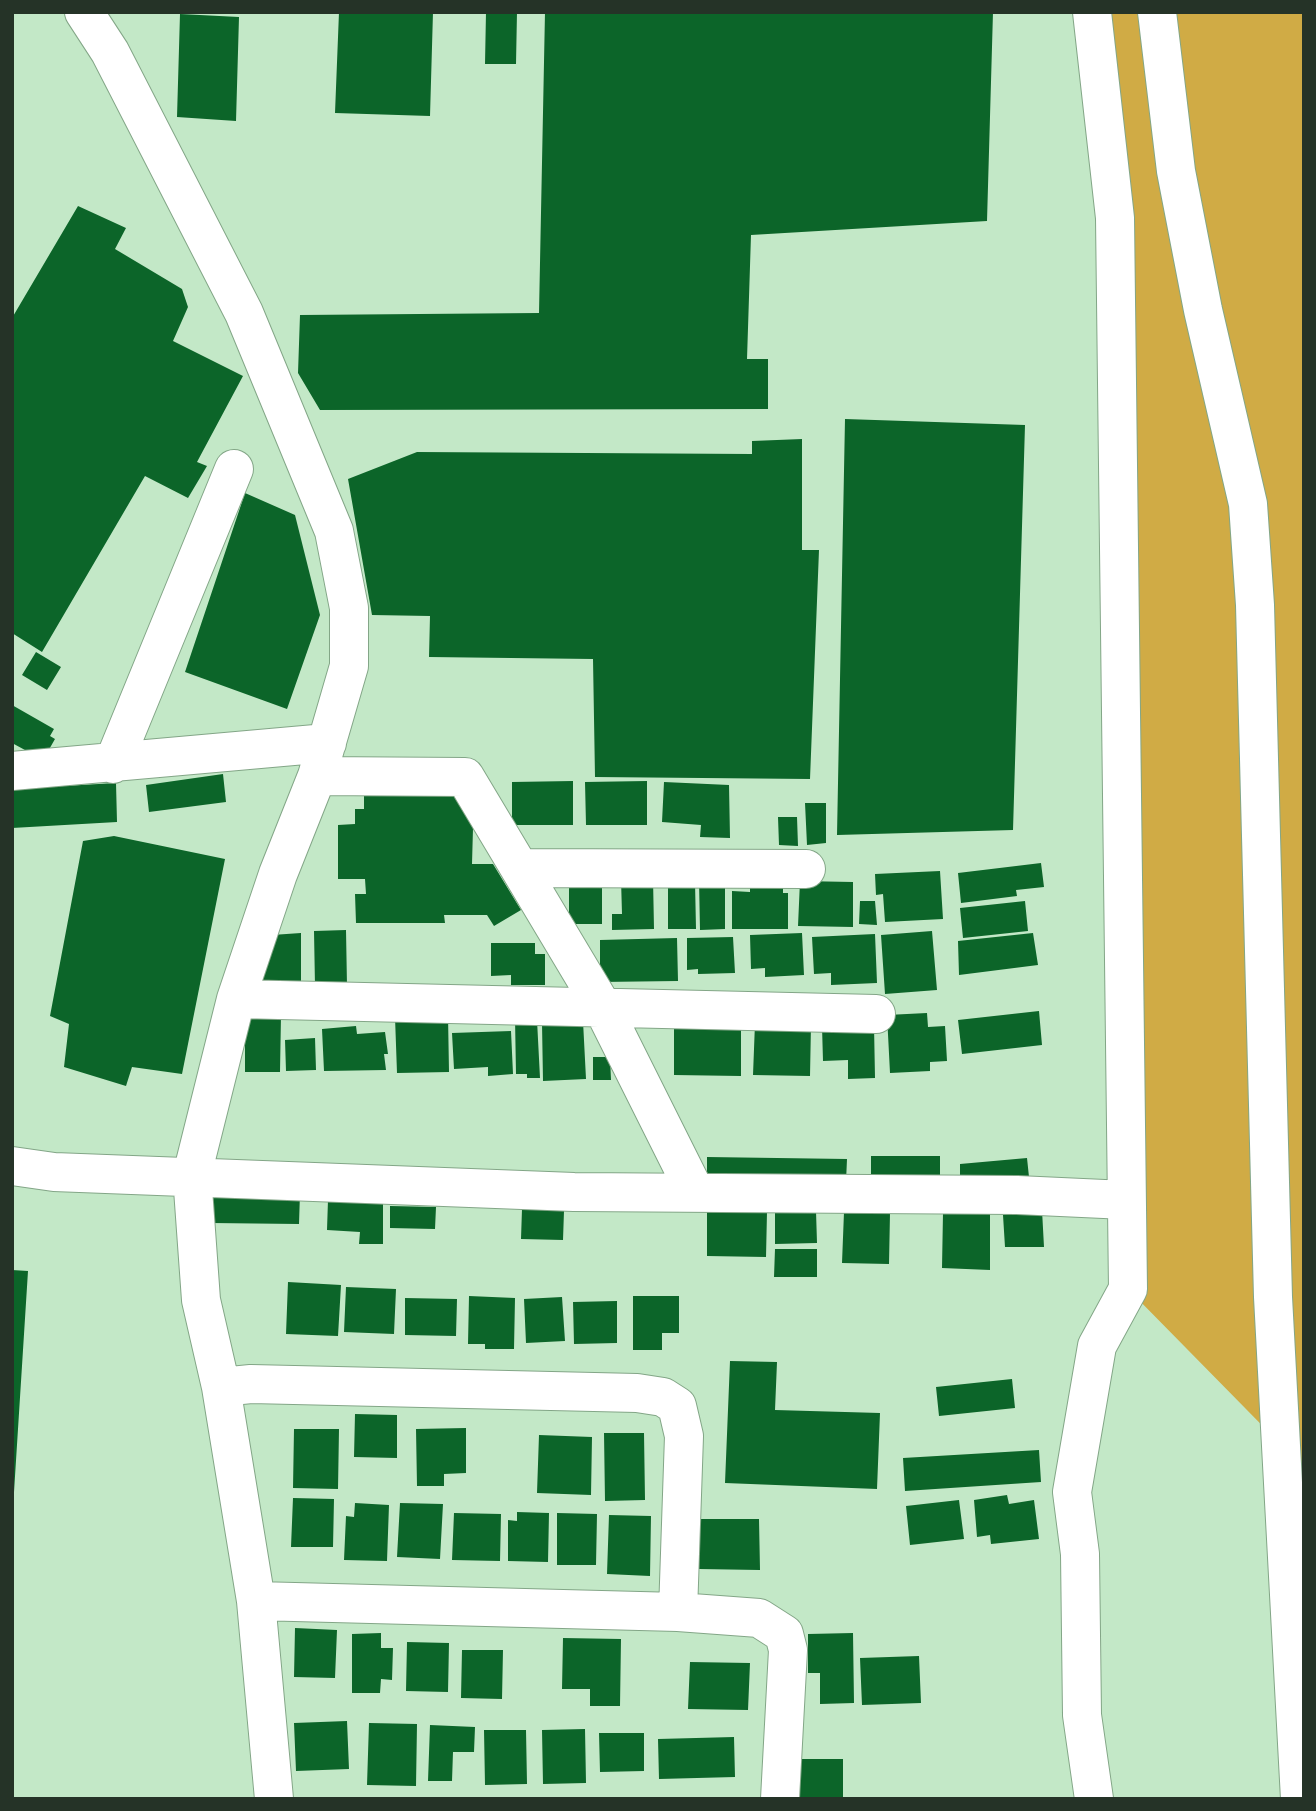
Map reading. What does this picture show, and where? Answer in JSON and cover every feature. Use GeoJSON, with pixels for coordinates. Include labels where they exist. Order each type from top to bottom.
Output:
{"type":"FeatureCollection","features":[{"type":"Feature","properties":{"kind":"street"},"geometry":{"type":"LineString","coordinates":[[84,12],[110,52],[244,313],[334,531],[349,608],[349,666],[322,759],[278,874],[236,999],[192,1175],[201,1300],[221,1387],[256,1601],[274,1799]]}},
{"type":"Feature","properties":{"kind":"street"},"geometry":{"type":"LineString","coordinates":[[1092,12],[1115,218],[1128,1289],[1097,1346],[1072,1492],[1080,1554],[1082,1716],[1094,1799]]}},
{"type":"Feature","properties":{"kind":"street"},"geometry":{"type":"LineString","coordinates":[[1157,12],[1176,171],[1203,310],[1248,504],[1255,605],[1273,1297],[1300,1799]]}},
{"type":"Feature","properties":{"kind":"street"},"geometry":{"type":"LineString","coordinates":[[113,764],[234,469]]}},
{"type":"Feature","properties":{"kind":"street"},"geometry":{"type":"LineString","coordinates":[[12,771],[113,764],[322,759],[465,777],[603,1007],[695,1192]]}},
{"type":"Feature","properties":{"kind":"street"},"geometry":{"type":"LineString","coordinates":[[520,868],[806,869]]}},
{"type":"Feature","properties":{"kind":"street"},"geometry":{"type":"LineString","coordinates":[[236,999],[876,1013]]}},
{"type":"Feature","properties":{"kind":"street"},"geometry":{"type":"LineString","coordinates":[[12,1166],[54,1172],[192,1175],[574,1192],[1126,1200]]}},
{"type":"Feature","properties":{"kind":"street"},"geometry":{"type":"LineString","coordinates":[[221,1387],[251,1384],[306,1385],[637,1393],[663,1397],[677,1406],[684,1436],[678,1612]]}},
{"type":"Feature","properties":{"kind":"street"},"geometry":{"type":"LineString","coordinates":[[256,1601],[678,1612],[759,1618],[784,1634],[788,1650],[780,1799]]}},
{"type":"Feature","properties":{"kind":"shaded area"},"geometry":{"type":"Polygon","coordinates":[[[1081,12],[1304,12],[1304,1468],[1128,1289],[1128,499],[1081,12]]]}},
{"type":"Feature","properties":{"kind":"building"},"geometry":{"type":"Polygon","coordinates":[[[339,12],[433,12],[430,116],[335,113],[339,12]]]}},
{"type":"Feature","properties":{"kind":"building"},"geometry":{"type":"Polygon","coordinates":[[[486,12],[517,12],[516,64],[485,64],[486,12]]]}},
{"type":"Feature","properties":{"kind":"building"},"geometry":{"type":"Polygon","coordinates":[[[545,12],[993,12],[987,221],[751,235],[747,359],[768,359],[768,409],[320,410],[298,373],[300,315],[539,313],[545,12]]]}},
{"type":"Feature","properties":{"kind":"building"},"geometry":{"type":"Polygon","coordinates":[[[180,14],[239,17],[236,121],[177,117],[180,14]]]}},
{"type":"Feature","properties":{"kind":"building"},"geometry":{"type":"Polygon","coordinates":[[[78,206],[126,228],[115,249],[182,289],[188,307],[173,341],[243,376],[197,462],[207,466],[188,498],[145,476],[42,652],[12,633],[12,318],[78,206]]]}},
{"type":"Feature","properties":{"kind":"building"},"geometry":{"type":"Polygon","coordinates":[[[845,419],[1025,425],[1013,830],[837,835],[845,419]]]}},
{"type":"Feature","properties":{"kind":"building"},"geometry":{"type":"Polygon","coordinates":[[[802,439],[802,550],[819,550],[810,779],[595,777],[593,659],[429,657],[430,616],[372,615],[348,479],[417,452],[752,454],[752,441],[802,439]]]}},
{"type":"Feature","properties":{"kind":"building"},"geometry":{"type":"Polygon","coordinates":[[[245,493],[295,515],[320,615],[287,709],[185,672],[245,493]]]}},
{"type":"Feature","properties":{"kind":"building"},"geometry":{"type":"Polygon","coordinates":[[[36,652],[61,667],[47,690],[22,675],[36,652]]]}},
{"type":"Feature","properties":{"kind":"building"},"geometry":{"type":"Polygon","coordinates":[[[12,705],[54,729],[50,736],[55,739],[47,753],[38,757],[12,743],[12,705]]]}},
{"type":"Feature","properties":{"kind":"building"},"geometry":{"type":"Polygon","coordinates":[[[223,774],[226,802],[149,812],[146,785],[223,774]]]}},
{"type":"Feature","properties":{"kind":"building"},"geometry":{"type":"Polygon","coordinates":[[[573,781],[573,825],[512,825],[512,782],[573,781]]]}},
{"type":"Feature","properties":{"kind":"building"},"geometry":{"type":"Polygon","coordinates":[[[647,781],[647,825],[586,825],[585,782],[647,781]]]}},
{"type":"Feature","properties":{"kind":"building"},"geometry":{"type":"Polygon","coordinates":[[[447,782],[473,828],[472,864],[493,864],[521,910],[494,926],[487,915],[444,915],[445,923],[356,923],[355,894],[366,894],[365,879],[338,879],[338,825],[355,824],[355,809],[364,809],[364,783],[447,782]]]}},
{"type":"Feature","properties":{"kind":"building"},"geometry":{"type":"Polygon","coordinates":[[[664,782],[729,785],[730,838],[700,837],[701,825],[662,822],[664,782]]]}},
{"type":"Feature","properties":{"kind":"building"},"geometry":{"type":"Polygon","coordinates":[[[116,783],[117,822],[12,828],[12,789],[116,783]]]}},
{"type":"Feature","properties":{"kind":"building"},"geometry":{"type":"Polygon","coordinates":[[[805,803],[826,803],[826,843],[807,845],[805,803]]]}},
{"type":"Feature","properties":{"kind":"building"},"geometry":{"type":"Polygon","coordinates":[[[778,817],[797,817],[798,846],[779,845],[778,817]]]}},
{"type":"Feature","properties":{"kind":"building"},"geometry":{"type":"Polygon","coordinates":[[[114,836],[225,859],[182,1074],[132,1067],[126,1086],[64,1067],[69,1024],[50,1016],[83,841],[114,836]]]}},
{"type":"Feature","properties":{"kind":"building"},"geometry":{"type":"Polygon","coordinates":[[[1041,863],[1044,887],[1016,890],[1017,896],[961,903],[958,873],[1041,863]]]}},
{"type":"Feature","properties":{"kind":"building"},"geometry":{"type":"Polygon","coordinates":[[[940,871],[943,919],[885,922],[883,894],[876,895],[875,874],[940,871]]]}},
{"type":"Feature","properties":{"kind":"building"},"geometry":{"type":"Polygon","coordinates":[[[569,876],[602,878],[602,924],[569,924],[569,876]]]}},
{"type":"Feature","properties":{"kind":"building"},"geometry":{"type":"Polygon","coordinates":[[[653,878],[654,929],[612,930],[612,914],[622,914],[621,879],[653,878]]]}},
{"type":"Feature","properties":{"kind":"building"},"geometry":{"type":"Polygon","coordinates":[[[699,880],[725,880],[725,929],[700,930],[699,880]]]}},
{"type":"Feature","properties":{"kind":"building"},"geometry":{"type":"Polygon","coordinates":[[[668,881],[695,882],[696,929],[668,929],[668,881]]]}},
{"type":"Feature","properties":{"kind":"building"},"geometry":{"type":"Polygon","coordinates":[[[800,881],[853,882],[853,927],[798,926],[800,881]]]}},
{"type":"Feature","properties":{"kind":"building"},"geometry":{"type":"Polygon","coordinates":[[[750,883],[783,884],[783,893],[788,893],[788,929],[732,929],[732,891],[750,892],[750,883]]]}},
{"type":"Feature","properties":{"kind":"building"},"geometry":{"type":"Polygon","coordinates":[[[860,901],[875,901],[877,925],[859,924],[860,901]]]}},
{"type":"Feature","properties":{"kind":"building"},"geometry":{"type":"Polygon","coordinates":[[[1025,901],[1028,931],[963,938],[960,908],[1025,901]]]}},
{"type":"Feature","properties":{"kind":"building"},"geometry":{"type":"Polygon","coordinates":[[[346,930],[347,986],[315,986],[314,931],[346,930]]]}},
{"type":"Feature","properties":{"kind":"building"},"geometry":{"type":"Polygon","coordinates":[[[932,931],[937,990],[885,994],[881,935],[932,931]]]}},
{"type":"Feature","properties":{"kind":"building"},"geometry":{"type":"Polygon","coordinates":[[[301,933],[301,986],[261,982],[272,935],[301,933]]]}},
{"type":"Feature","properties":{"kind":"building"},"geometry":{"type":"Polygon","coordinates":[[[802,933],[804,975],[765,977],[765,968],[751,969],[750,935],[802,933]]]}},
{"type":"Feature","properties":{"kind":"building"},"geometry":{"type":"Polygon","coordinates":[[[1033,933],[1038,965],[959,975],[958,941],[1033,933]]]}},
{"type":"Feature","properties":{"kind":"building"},"geometry":{"type":"Polygon","coordinates":[[[875,934],[877,983],[831,985],[831,973],[814,974],[812,937],[875,934]]]}},
{"type":"Feature","properties":{"kind":"building"},"geometry":{"type":"Polygon","coordinates":[[[733,937],[735,973],[698,974],[698,969],[687,970],[687,938],[733,937]]]}},
{"type":"Feature","properties":{"kind":"building"},"geometry":{"type":"Polygon","coordinates":[[[677,938],[678,981],[600,982],[600,940],[677,938]]]}},
{"type":"Feature","properties":{"kind":"building"},"geometry":{"type":"Polygon","coordinates":[[[491,943],[535,943],[535,954],[545,954],[545,985],[511,985],[511,975],[491,976],[491,943]]]}},
{"type":"Feature","properties":{"kind":"building"},"geometry":{"type":"Polygon","coordinates":[[[1039,1011],[1042,1045],[962,1054],[958,1020],[1039,1011]]]}},
{"type":"Feature","properties":{"kind":"building"},"geometry":{"type":"Polygon","coordinates":[[[927,1013],[928,1027],[945,1026],[947,1061],[930,1062],[930,1071],[890,1073],[887,1015],[927,1013]]]}},
{"type":"Feature","properties":{"kind":"building"},"geometry":{"type":"Polygon","coordinates":[[[245,1014],[281,1015],[280,1072],[245,1072],[245,1014]]]}},
{"type":"Feature","properties":{"kind":"building"},"geometry":{"type":"Polygon","coordinates":[[[448,1015],[449,1072],[397,1073],[395,1017],[448,1015]]]}},
{"type":"Feature","properties":{"kind":"building"},"geometry":{"type":"Polygon","coordinates":[[[515,1018],[537,1020],[540,1078],[527,1078],[527,1074],[516,1074],[515,1018]]]}},
{"type":"Feature","properties":{"kind":"building"},"geometry":{"type":"Polygon","coordinates":[[[674,1019],[741,1020],[741,1076],[674,1075],[674,1019]]]}},
{"type":"Feature","properties":{"kind":"building"},"geometry":{"type":"Polygon","coordinates":[[[583,1021],[586,1079],[543,1081],[542,1023],[583,1021]]]}},
{"type":"Feature","properties":{"kind":"building"},"geometry":{"type":"Polygon","coordinates":[[[755,1023],[811,1024],[810,1076],[753,1075],[755,1023]]]}},
{"type":"Feature","properties":{"kind":"building"},"geometry":{"type":"Polygon","coordinates":[[[874,1025],[875,1078],[848,1079],[848,1060],[823,1061],[822,1026],[874,1025]]]}},
{"type":"Feature","properties":{"kind":"building"},"geometry":{"type":"Polygon","coordinates":[[[356,1026],[357,1034],[385,1032],[388,1054],[384,1054],[386,1070],[324,1071],[322,1029],[356,1026]]]}},
{"type":"Feature","properties":{"kind":"building"},"geometry":{"type":"Polygon","coordinates":[[[511,1031],[513,1074],[488,1076],[488,1067],[454,1069],[452,1033],[511,1031]]]}},
{"type":"Feature","properties":{"kind":"building"},"geometry":{"type":"Polygon","coordinates":[[[315,1038],[316,1070],[286,1071],[285,1040],[315,1038]]]}},
{"type":"Feature","properties":{"kind":"building"},"geometry":{"type":"Polygon","coordinates":[[[593,1057],[610,1057],[611,1080],[593,1080],[593,1057]]]}},
{"type":"Feature","properties":{"kind":"building"},"geometry":{"type":"Polygon","coordinates":[[[871,1156],[940,1156],[940,1184],[871,1183],[871,1156]]]}},
{"type":"Feature","properties":{"kind":"building"},"geometry":{"type":"Polygon","coordinates":[[[707,1157],[847,1159],[846,1182],[707,1183],[707,1157]]]}},
{"type":"Feature","properties":{"kind":"building"},"geometry":{"type":"Polygon","coordinates":[[[1027,1158],[1029,1177],[960,1182],[960,1164],[1027,1158]]]}},
{"type":"Feature","properties":{"kind":"building"},"geometry":{"type":"Polygon","coordinates":[[[212,1192],[300,1193],[299,1224],[211,1223],[212,1192]]]}},
{"type":"Feature","properties":{"kind":"building"},"geometry":{"type":"Polygon","coordinates":[[[328,1200],[383,1201],[383,1244],[359,1244],[360,1232],[327,1230],[328,1200]]]}},
{"type":"Feature","properties":{"kind":"building"},"geometry":{"type":"Polygon","coordinates":[[[390,1206],[436,1207],[435,1229],[390,1228],[390,1206]]]}},
{"type":"Feature","properties":{"kind":"building"},"geometry":{"type":"Polygon","coordinates":[[[522,1209],[564,1211],[563,1240],[521,1239],[522,1209]]]}},
{"type":"Feature","properties":{"kind":"building"},"geometry":{"type":"Polygon","coordinates":[[[1042,1210],[1044,1247],[1005,1247],[1003,1215],[1042,1210]]]}},
{"type":"Feature","properties":{"kind":"building"},"geometry":{"type":"Polygon","coordinates":[[[707,1211],[767,1212],[766,1257],[707,1256],[707,1211]]]}},
{"type":"Feature","properties":{"kind":"building"},"geometry":{"type":"Polygon","coordinates":[[[775,1211],[816,1211],[817,1243],[775,1244],[775,1211]]]}},
{"type":"Feature","properties":{"kind":"building"},"geometry":{"type":"Polygon","coordinates":[[[844,1212],[890,1213],[889,1264],[842,1263],[844,1212]]]}},
{"type":"Feature","properties":{"kind":"building"},"geometry":{"type":"Polygon","coordinates":[[[943,1213],[990,1213],[990,1270],[942,1268],[943,1213]]]}},
{"type":"Feature","properties":{"kind":"building"},"geometry":{"type":"Polygon","coordinates":[[[775,1249],[817,1249],[817,1277],[774,1277],[775,1249]]]}},
{"type":"Feature","properties":{"kind":"building"},"geometry":{"type":"Polygon","coordinates":[[[12,1270],[28,1271],[14,1492],[12,1492],[12,1270]]]}},
{"type":"Feature","properties":{"kind":"building"},"geometry":{"type":"Polygon","coordinates":[[[288,1282],[341,1285],[338,1336],[286,1334],[288,1282]]]}},
{"type":"Feature","properties":{"kind":"building"},"geometry":{"type":"Polygon","coordinates":[[[346,1287],[396,1289],[394,1334],[344,1332],[346,1287]]]}},
{"type":"Feature","properties":{"kind":"building"},"geometry":{"type":"Polygon","coordinates":[[[469,1296],[515,1298],[514,1349],[485,1349],[485,1344],[468,1344],[469,1296]]]}},
{"type":"Feature","properties":{"kind":"building"},"geometry":{"type":"Polygon","coordinates":[[[633,1296],[679,1296],[679,1333],[662,1333],[662,1350],[633,1350],[633,1296]]]}},
{"type":"Feature","properties":{"kind":"building"},"geometry":{"type":"Polygon","coordinates":[[[562,1297],[565,1341],[526,1343],[524,1299],[562,1297]]]}},
{"type":"Feature","properties":{"kind":"building"},"geometry":{"type":"Polygon","coordinates":[[[405,1298],[457,1299],[456,1336],[405,1335],[405,1298]]]}},
{"type":"Feature","properties":{"kind":"building"},"geometry":{"type":"Polygon","coordinates":[[[617,1301],[617,1343],[574,1344],[573,1302],[617,1301]]]}},
{"type":"Feature","properties":{"kind":"building"},"geometry":{"type":"Polygon","coordinates":[[[730,1361],[777,1362],[775,1410],[880,1413],[877,1489],[725,1483],[730,1361]]]}},
{"type":"Feature","properties":{"kind":"building"},"geometry":{"type":"Polygon","coordinates":[[[1012,1379],[1015,1408],[939,1416],[936,1387],[1012,1379]]]}},
{"type":"Feature","properties":{"kind":"building"},"geometry":{"type":"Polygon","coordinates":[[[355,1414],[397,1415],[397,1458],[354,1457],[355,1414]]]}},
{"type":"Feature","properties":{"kind":"building"},"geometry":{"type":"Polygon","coordinates":[[[466,1428],[466,1473],[444,1474],[444,1486],[417,1486],[416,1429],[466,1428]]]}},
{"type":"Feature","properties":{"kind":"building"},"geometry":{"type":"Polygon","coordinates":[[[294,1429],[339,1429],[338,1489],[293,1488],[294,1429]]]}},
{"type":"Feature","properties":{"kind":"building"},"geometry":{"type":"Polygon","coordinates":[[[604,1433],[644,1433],[645,1500],[605,1501],[604,1433]]]}},
{"type":"Feature","properties":{"kind":"building"},"geometry":{"type":"Polygon","coordinates":[[[539,1435],[592,1437],[591,1495],[537,1493],[539,1435]]]}},
{"type":"Feature","properties":{"kind":"building"},"geometry":{"type":"Polygon","coordinates":[[[1039,1450],[1041,1482],[905,1491],[903,1458],[1039,1450]]]}},
{"type":"Feature","properties":{"kind":"building"},"geometry":{"type":"Polygon","coordinates":[[[1007,1495],[1009,1504],[1034,1500],[1039,1539],[991,1544],[990,1535],[977,1537],[974,1500],[1007,1495]]]}},
{"type":"Feature","properties":{"kind":"building"},"geometry":{"type":"Polygon","coordinates":[[[293,1498],[334,1499],[333,1547],[291,1547],[293,1498]]]}},
{"type":"Feature","properties":{"kind":"building"},"geometry":{"type":"Polygon","coordinates":[[[959,1500],[964,1539],[910,1545],[906,1506],[959,1500]]]}},
{"type":"Feature","properties":{"kind":"building"},"geometry":{"type":"Polygon","coordinates":[[[355,1503],[389,1505],[387,1561],[344,1560],[346,1516],[354,1517],[355,1503]]]}},
{"type":"Feature","properties":{"kind":"building"},"geometry":{"type":"Polygon","coordinates":[[[400,1503],[443,1504],[440,1559],[397,1557],[400,1503]]]}},
{"type":"Feature","properties":{"kind":"building"},"geometry":{"type":"Polygon","coordinates":[[[517,1512],[549,1513],[548,1562],[508,1561],[508,1520],[517,1521],[517,1512]]]}},
{"type":"Feature","properties":{"kind":"building"},"geometry":{"type":"Polygon","coordinates":[[[454,1513],[501,1514],[500,1561],[452,1560],[454,1513]]]}},
{"type":"Feature","properties":{"kind":"building"},"geometry":{"type":"Polygon","coordinates":[[[557,1513],[597,1514],[596,1565],[557,1565],[557,1513]]]}},
{"type":"Feature","properties":{"kind":"building"},"geometry":{"type":"Polygon","coordinates":[[[609,1515],[651,1516],[650,1576],[607,1574],[609,1515]]]}},
{"type":"Feature","properties":{"kind":"building"},"geometry":{"type":"Polygon","coordinates":[[[699,1519],[759,1519],[760,1570],[699,1569],[699,1519]]]}},
{"type":"Feature","properties":{"kind":"building"},"geometry":{"type":"Polygon","coordinates":[[[295,1628],[337,1630],[335,1678],[294,1677],[295,1628]]]}},
{"type":"Feature","properties":{"kind":"building"},"geometry":{"type":"Polygon","coordinates":[[[381,1633],[381,1648],[393,1648],[392,1680],[381,1679],[380,1693],[352,1693],[352,1634],[381,1633]]]}},
{"type":"Feature","properties":{"kind":"building"},"geometry":{"type":"Polygon","coordinates":[[[853,1633],[854,1703],[820,1704],[820,1673],[808,1673],[808,1634],[853,1633]]]}},
{"type":"Feature","properties":{"kind":"building"},"geometry":{"type":"Polygon","coordinates":[[[563,1638],[621,1639],[620,1706],[590,1706],[590,1689],[562,1689],[563,1638]]]}},
{"type":"Feature","properties":{"kind":"building"},"geometry":{"type":"Polygon","coordinates":[[[407,1642],[449,1643],[448,1692],[406,1691],[407,1642]]]}},
{"type":"Feature","properties":{"kind":"building"},"geometry":{"type":"Polygon","coordinates":[[[462,1650],[503,1650],[502,1699],[461,1698],[462,1650]]]}},
{"type":"Feature","properties":{"kind":"building"},"geometry":{"type":"Polygon","coordinates":[[[919,1656],[921,1703],[862,1705],[860,1658],[919,1656]]]}},
{"type":"Feature","properties":{"kind":"building"},"geometry":{"type":"Polygon","coordinates":[[[690,1662],[750,1663],[748,1710],[688,1709],[690,1662]]]}},
{"type":"Feature","properties":{"kind":"building"},"geometry":{"type":"Polygon","coordinates":[[[347,1721],[349,1769],[296,1771],[294,1723],[347,1721]]]}},
{"type":"Feature","properties":{"kind":"building"},"geometry":{"type":"Polygon","coordinates":[[[369,1723],[417,1724],[416,1786],[367,1785],[369,1723]]]}},
{"type":"Feature","properties":{"kind":"building"},"geometry":{"type":"Polygon","coordinates":[[[430,1725],[475,1727],[474,1752],[453,1752],[452,1781],[428,1781],[430,1725]]]}},
{"type":"Feature","properties":{"kind":"building"},"geometry":{"type":"Polygon","coordinates":[[[585,1729],[586,1783],[543,1784],[542,1730],[585,1729]]]}},
{"type":"Feature","properties":{"kind":"building"},"geometry":{"type":"Polygon","coordinates":[[[484,1730],[526,1730],[527,1784],[485,1785],[484,1730]]]}},
{"type":"Feature","properties":{"kind":"building"},"geometry":{"type":"Polygon","coordinates":[[[599,1733],[644,1733],[644,1771],[600,1772],[599,1733]]]}},
{"type":"Feature","properties":{"kind":"building"},"geometry":{"type":"Polygon","coordinates":[[[734,1737],[735,1777],[659,1779],[658,1739],[734,1737]]]}},
{"type":"Feature","properties":{"kind":"building"},"geometry":{"type":"Polygon","coordinates":[[[799,1759],[843,1759],[843,1799],[799,1799],[799,1759]]]}}]}
